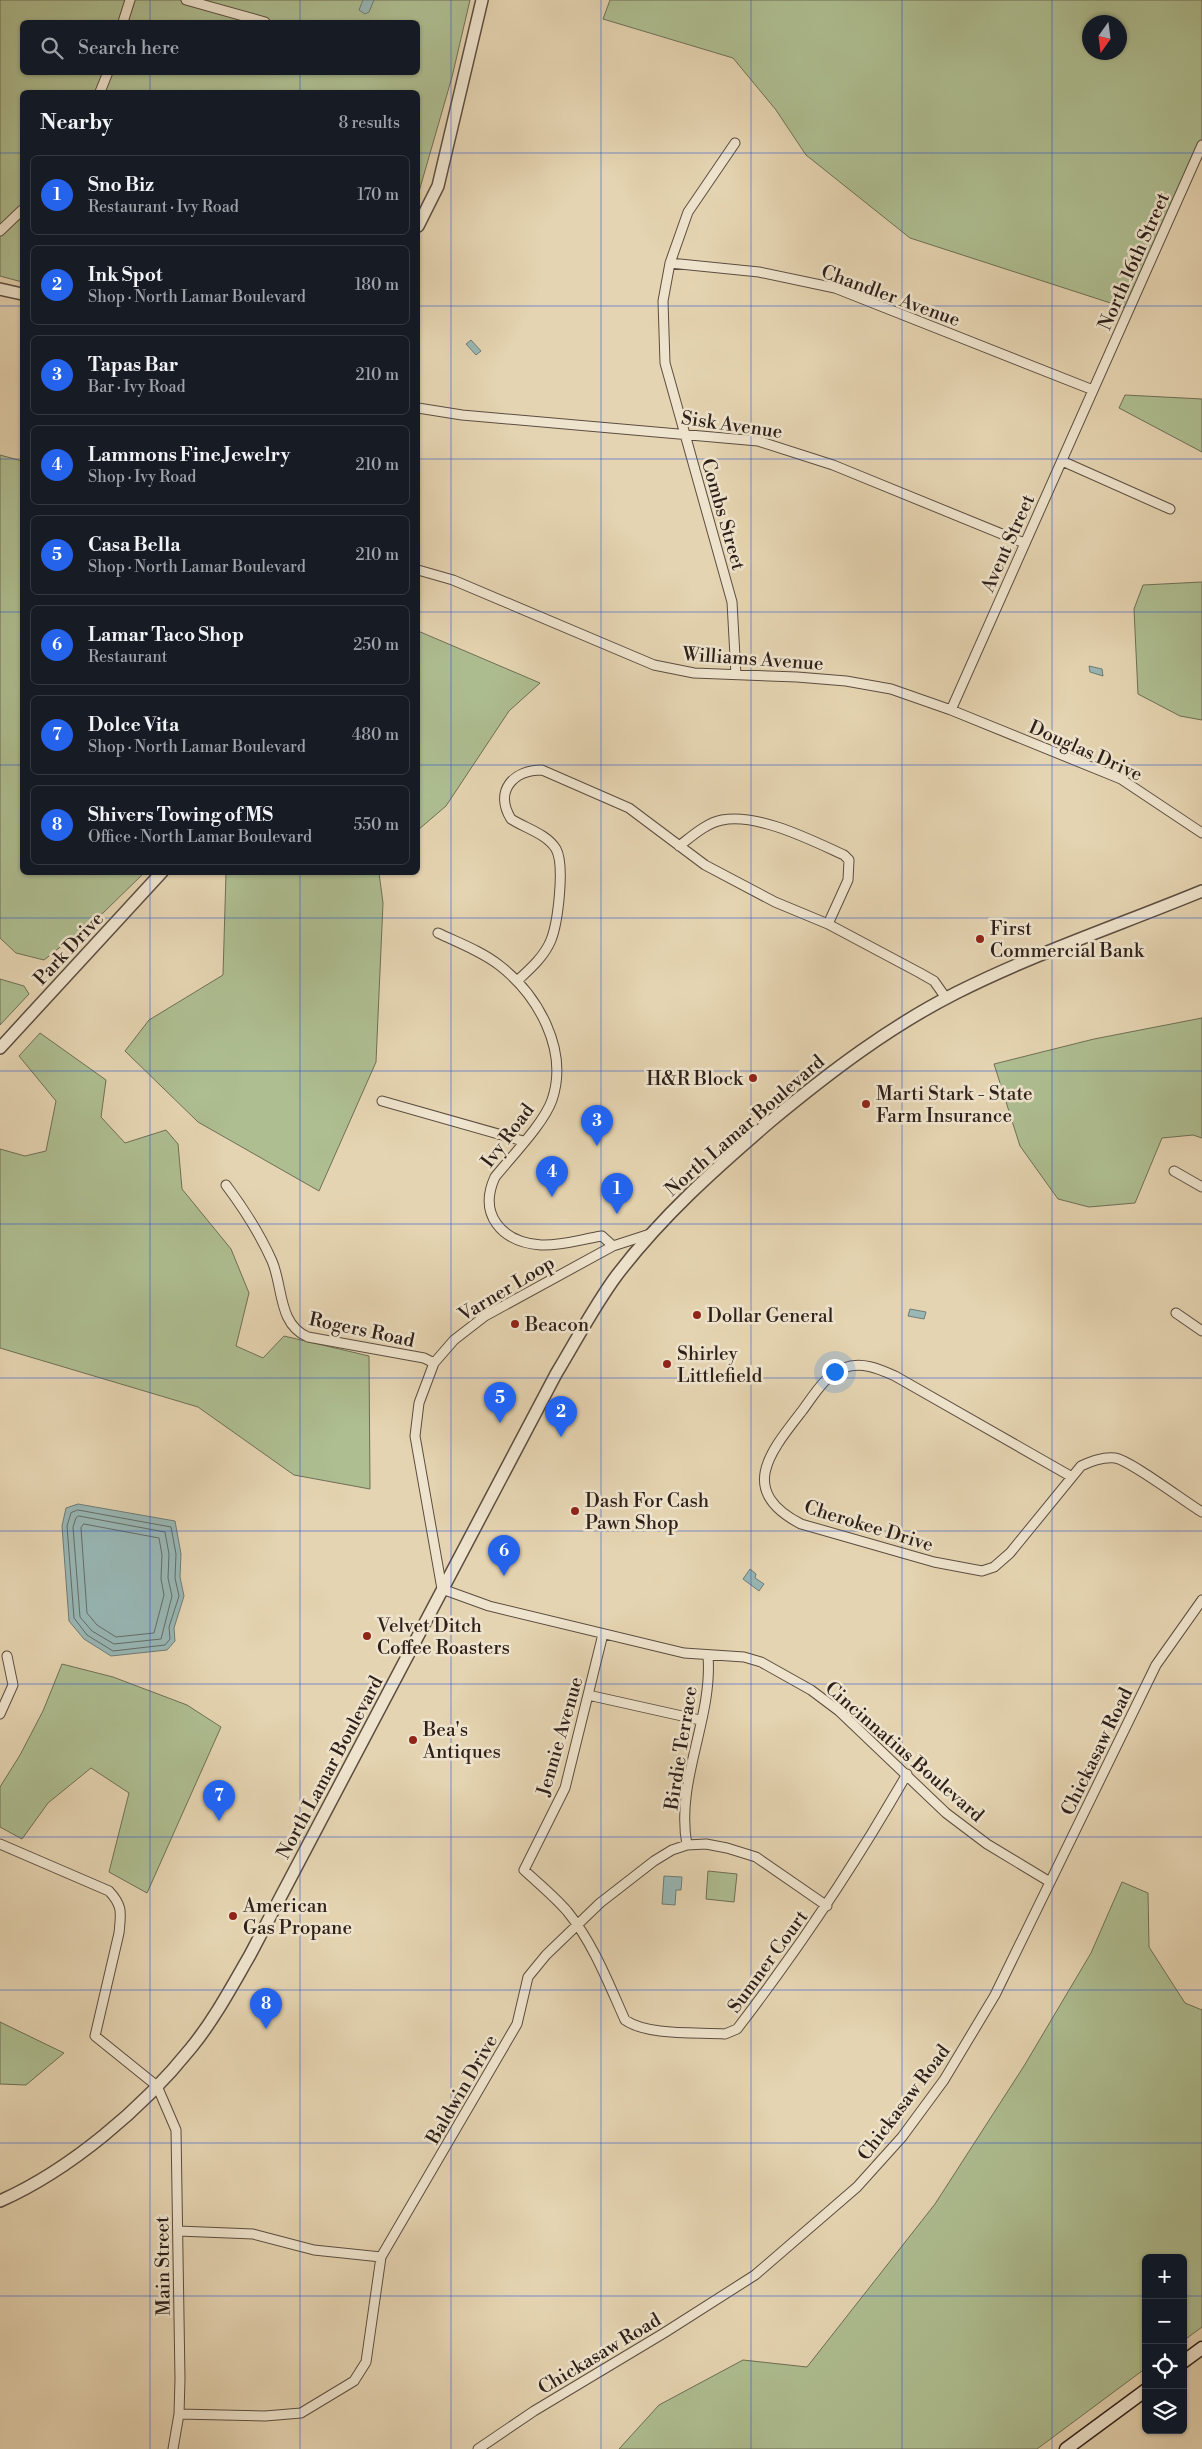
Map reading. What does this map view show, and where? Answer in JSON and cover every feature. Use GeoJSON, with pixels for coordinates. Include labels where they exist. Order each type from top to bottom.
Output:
{"type":"FeatureCollection","features":[{"type":"Feature","properties":{"kind":"main road"},"geometry":{"type":"LineString","coordinates":[[1187,2359],[1202,2348]]}},
{"type":"Feature","properties":{"kind":"main road"},"geometry":{"type":"LineString","coordinates":[[1066,2449],[1142,2393]]}},
{"type":"Feature","properties":{"kind":"street"},"geometry":{"type":"LineString","coordinates":[[124,20],[130,0]]}},
{"type":"Feature","properties":{"kind":"street"},"geometry":{"type":"LineString","coordinates":[[186,0],[257,20]]}},
{"type":"Feature","properties":{"kind":"street"},"geometry":{"type":"LineString","coordinates":[[420,222],[438,186],[482,0]]}},
{"type":"Feature","properties":{"kind":"street"},"geometry":{"type":"LineString","coordinates":[[101,90],[107,75]]}},
{"type":"Feature","properties":{"kind":"street","name":"Combs Street"},"geometry":{"type":"LineString","coordinates":[[734,143],[691,206],[670,263],[662,301],[665,363],[732,602],[736,675]]}},
{"type":"Feature","properties":{"kind":"street","name":"North 16th Street"},"geometry":{"type":"LineString","coordinates":[[1093,390],[1202,145]]}},
{"type":"Feature","properties":{"kind":"street"},"geometry":{"type":"LineString","coordinates":[[0,231],[20,212]]}},
{"type":"Feature","properties":{"kind":"street","name":"Chandler Avenue"},"geometry":{"type":"LineString","coordinates":[[670,263],[759,272],[835,288],[1093,390]]}},
{"type":"Feature","properties":{"kind":"street"},"geometry":{"type":"LineString","coordinates":[[0,289],[20,294]]}},
{"type":"Feature","properties":{"kind":"street","name":"Avent Street"},"geometry":{"type":"LineString","coordinates":[[951,710],[1093,390]]}},
{"type":"Feature","properties":{"kind":"street","name":"Sisk Avenue"},"geometry":{"type":"LineString","coordinates":[[420,408],[462,415],[758,441],[804,454],[1024,543]]}},
{"type":"Feature","properties":{"kind":"street"},"geometry":{"type":"LineString","coordinates":[[1062,461],[1170,509]]}},
{"type":"Feature","properties":{"kind":"street","name":"Williams Avenue"},"geometry":{"type":"LineString","coordinates":[[420,571],[453,580],[654,665],[694,674],[846,681],[891,689],[951,710]]}},
{"type":"Feature","properties":{"kind":"street","name":"Douglas Drive"},"geometry":{"type":"LineString","coordinates":[[951,710],[1121,780],[1202,832]]}},
{"type":"Feature","properties":{"kind":"street"},"geometry":{"type":"LineString","coordinates":[[517,981],[538,962],[551,940],[560,870],[559,857],[550,842],[511,819],[504,800],[506,790],[519,774],[528,770],[542,770],[571,781],[629,808],[705,865],[744,887],[828,924],[934,981],[946,998]]}},
{"type":"Feature","properties":{"kind":"street"},"geometry":{"type":"LineString","coordinates":[[679,846],[704,828],[721,820],[742,820],[769,824],[844,855],[849,860],[848,880],[828,924]]}},
{"type":"Feature","properties":{"kind":"street","name":"Park Drive"},"geometry":{"type":"LineString","coordinates":[[0,1048],[159,875]]}},
{"type":"Feature","properties":{"kind":"street","name":"North Lamar Boulevard"},"geometry":{"type":"LineString","coordinates":[[0,2201],[58,2169],[129,2115],[192,2047],[250,1955],[539,1405],[597,1304],[651,1234],[680,1202],[735,1152],[858,1052],[946,998],[1009,969],[1202,891]]}},
{"type":"Feature","properties":{"kind":"street","name":"Ivy Road"},"geometry":{"type":"LineString","coordinates":[[438,933],[499,964],[517,981],[539,1009],[551,1035],[557,1068],[552,1100],[542,1118],[496,1176],[490,1187],[488,1198],[494,1222],[514,1238],[526,1242],[558,1244],[602,1236],[613,1246]]}},
{"type":"Feature","properties":{"kind":"street"},"geometry":{"type":"LineString","coordinates":[[382,1101],[523,1141]]}},
{"type":"Feature","properties":{"kind":"street"},"geometry":{"type":"LineString","coordinates":[[1174,1171],[1202,1187]]}},
{"type":"Feature","properties":{"kind":"street","name":"Rogers Road"},"geometry":{"type":"LineString","coordinates":[[226,1185],[244,1210],[273,1262],[288,1318],[296,1330],[308,1337],[424,1358],[434,1363]]}},
{"type":"Feature","properties":{"kind":"street","name":"Varner Loop"},"geometry":{"type":"LineString","coordinates":[[442,1589],[414,1436],[419,1404],[434,1363],[454,1340],[485,1316],[613,1246],[651,1234]]}},
{"type":"Feature","properties":{"kind":"street"},"geometry":{"type":"LineString","coordinates":[[1176,1313],[1202,1331]]}},
{"type":"Feature","properties":{"kind":"street","name":"Cherokee Drive"},"geometry":{"type":"LineString","coordinates":[[1072,1478],[895,1376],[875,1367],[859,1365],[845,1367],[830,1375],[777,1444],[766,1464],[764,1477],[768,1493],[775,1506],[784,1514],[802,1524],[934,1562],[982,1571],[994,1567],[1006,1557],[1072,1478],[1081,1466],[1095,1460],[1118,1458],[1202,1512]]}},
{"type":"Feature","properties":{"kind":"street","name":"Cincinnatius Boulevard"},"geometry":{"type":"LineString","coordinates":[[442,1589],[489,1606],[684,1653],[744,1657],[761,1662],[783,1673],[839,1711],[946,1813],[987,1844],[1050,1882]]}},
{"type":"Feature","properties":{"kind":"street","name":"Chickasaw Road"},"geometry":{"type":"LineString","coordinates":[[478,2449],[755,2274],[857,2186],[902,2137],[944,2080],[995,1995],[1156,1665],[1202,1600]]}},
{"type":"Feature","properties":{"kind":"street","name":"Jennie Avenue"},"geometry":{"type":"LineString","coordinates":[[524,1870],[565,1788],[603,1634]]}},
{"type":"Feature","properties":{"kind":"street"},"geometry":{"type":"LineString","coordinates":[[0,1714],[13,1685],[7,1656]]}},
{"type":"Feature","properties":{"kind":"street","name":"Birdie Terrace"},"geometry":{"type":"LineString","coordinates":[[687,1844],[684,1813],[709,1670],[708,1656]]}},
{"type":"Feature","properties":{"kind":"street"},"geometry":{"type":"LineString","coordinates":[[588,1695],[700,1720]]}},
{"type":"Feature","properties":{"kind":"street","name":"Sumner Court"},"geometry":{"type":"LineString","coordinates":[[524,1870],[554,1897],[578,1926],[599,1960],[625,2020],[644,2029],[725,2034],[737,2029],[827,1906],[876,1830],[907,1774]]}},
{"type":"Feature","properties":{"kind":"street"},"geometry":{"type":"LineString","coordinates":[[0,1844],[88,1880],[109,1891],[120,1902],[119,1933],[95,2036],[157,2086]]}},
{"type":"Feature","properties":{"kind":"street"},"geometry":{"type":"LineString","coordinates":[[687,1844],[716,1846],[746,1853],[827,1906]]}},
{"type":"Feature","properties":{"kind":"street","name":"Baldwin Drive"},"geometry":{"type":"LineString","coordinates":[[179,2414],[265,2416],[301,2413],[354,2382],[366,2362],[381,2257],[517,2024],[528,1977],[546,1955],[600,1903],[654,1861],[687,1844]]}},
{"type":"Feature","properties":{"kind":"street","name":"Main Street"},"geometry":{"type":"LineString","coordinates":[[157,2086],[176,2130],[179,2414],[173,2449]]}},
{"type":"Feature","properties":{"kind":"street"},"geometry":{"type":"LineString","coordinates":[[178,2231],[253,2234],[314,2250],[381,2257]]}},
{"type":"Feature","properties":{"kind":"green space"},"geometry":{"type":"Polygon","coordinates":[[[0,0],[470,0],[452,77],[420,188],[420,90],[20,90],[20,281],[0,276],[0,0]]]}},
{"type":"Feature","properties":{"kind":"green space"},"geometry":{"type":"Polygon","coordinates":[[[610,0],[1202,0],[1202,145],[1129,309],[910,238],[806,155],[776,110],[733,58],[603,19],[610,0]]]}},
{"type":"Feature","properties":{"kind":"green space"},"geometry":{"type":"Polygon","coordinates":[[[1125,395],[1202,399],[1202,452],[1119,408],[1125,395]]]}},
{"type":"Feature","properties":{"kind":"green space"},"geometry":{"type":"Polygon","coordinates":[[[0,455],[20,460],[20,875],[142,875],[104,912],[44,960],[16,953],[0,938],[0,455]]]}},
{"type":"Feature","properties":{"kind":"green space"},"geometry":{"type":"Polygon","coordinates":[[[1202,582],[1202,720],[1180,716],[1138,694],[1134,609],[1143,585],[1202,582]]]}},
{"type":"Feature","properties":{"kind":"green space"},"geometry":{"type":"Polygon","coordinates":[[[420,632],[540,683],[509,711],[446,806],[420,828],[420,632]]]}},
{"type":"Feature","properties":{"kind":"green space"},"geometry":{"type":"Polygon","coordinates":[[[226,875],[379,875],[383,903],[376,1062],[319,1191],[198,1122],[125,1051],[149,1020],[223,975],[226,875]]]}},
{"type":"Feature","properties":{"kind":"green space"},"geometry":{"type":"Polygon","coordinates":[[[0,979],[24,986],[29,994],[0,1025],[0,979]]]}},
{"type":"Feature","properties":{"kind":"green space"},"geometry":{"type":"Polygon","coordinates":[[[1202,1018],[1202,1138],[1193,1135],[1162,1138],[1135,1203],[1089,1207],[1058,1199],[1020,1146],[994,1064],[1094,1039],[1202,1018]]]}},
{"type":"Feature","properties":{"kind":"green space"},"geometry":{"type":"Polygon","coordinates":[[[40,1033],[106,1080],[101,1117],[125,1143],[166,1130],[178,1144],[182,1189],[231,1249],[249,1293],[236,1346],[263,1358],[284,1336],[369,1356],[370,1489],[294,1475],[198,1407],[0,1348],[0,1149],[25,1156],[46,1151],[56,1101],[19,1056],[40,1033]]]}},
{"type":"Feature","properties":{"kind":"green space"},"geometry":{"type":"Polygon","coordinates":[[[62,1664],[113,1677],[187,1705],[221,1727],[147,1893],[109,1872],[129,1793],[91,1768],[48,1803],[22,1839],[0,1827],[0,1787],[20,1755],[43,1711],[62,1664]]]}},
{"type":"Feature","properties":{"kind":"green space"},"geometry":{"type":"Polygon","coordinates":[[[708,1871],[737,1874],[734,1902],[706,1899],[708,1871]]]}},
{"type":"Feature","properties":{"kind":"green space"},"geometry":{"type":"Polygon","coordinates":[[[1122,1882],[1148,1893],[1149,1947],[1185,2003],[1202,2010],[1202,2327],[1187,2338],[1187,2254],[1142,2254],[1142,2371],[1037,2449],[619,2449],[659,2405],[743,2360],[807,2367],[935,2204],[1024,2066],[1091,1953],[1122,1882]]]}},
{"type":"Feature","properties":{"kind":"green space"},"geometry":{"type":"Polygon","coordinates":[[[0,2022],[64,2053],[26,2085],[0,2084],[0,2022]]]}},
{"type":"Feature","properties":{"kind":"water"},"geometry":{"type":"Polygon","coordinates":[[[363,0],[374,0],[369,12],[365,14],[359,10],[363,0]]]}},
{"type":"Feature","properties":{"kind":"water"},"geometry":{"type":"Polygon","coordinates":[[[471,340],[481,351],[476,355],[466,344],[471,340]]]}},
{"type":"Feature","properties":{"kind":"water"},"geometry":{"type":"Polygon","coordinates":[[[1089,666],[1102,669],[1103,676],[1090,672],[1089,666]]]}},
{"type":"Feature","properties":{"kind":"water"},"geometry":{"type":"Polygon","coordinates":[[[910,1309],[926,1312],[924,1319],[908,1316],[910,1309]]]}},
{"type":"Feature","properties":{"kind":"water"},"geometry":{"type":"Polygon","coordinates":[[[78,1504],[175,1521],[181,1554],[180,1577],[184,1596],[174,1628],[175,1641],[167,1650],[111,1656],[84,1639],[69,1621],[62,1526],[66,1508],[78,1504]]]}},
{"type":"Feature","properties":{"kind":"water"},"geometry":{"type":"Polygon","coordinates":[[[750,1569],[756,1574],[755,1578],[764,1584],[759,1591],[743,1579],[750,1569]]]}},
{"type":"Feature","properties":{"kind":"water"},"geometry":{"type":"Polygon","coordinates":[[[664,1876],[682,1877],[681,1890],[676,1890],[675,1905],[662,1904],[664,1876]]]}},
{"type":"Feature","properties":{"kind":"place","name":"First Commercial Bank"},"geometry":{"type":"Point","coordinates":[980,939]}},
{"type":"Feature","properties":{"kind":"place","name":"H&R Block"},"geometry":{"type":"Point","coordinates":[753,1078]}},
{"type":"Feature","properties":{"kind":"place","name":"Marti Stark - State Farm Insurance"},"geometry":{"type":"Point","coordinates":[866,1104]}},
{"type":"Feature","properties":{"kind":"place","name":"Tapas Bar"},"geometry":{"type":"Point","coordinates":[597,1146]}},
{"type":"Feature","properties":{"kind":"place","name":"Lammons Fine Jewelry"},"geometry":{"type":"Point","coordinates":[552,1197]}},
{"type":"Feature","properties":{"kind":"place","name":"Sno Biz"},"geometry":{"type":"Point","coordinates":[617,1214]}},
{"type":"Feature","properties":{"kind":"place","name":"Dollar General"},"geometry":{"type":"Point","coordinates":[697,1315]}},
{"type":"Feature","properties":{"kind":"place","name":"Beacon"},"geometry":{"type":"Point","coordinates":[515,1324]}},
{"type":"Feature","properties":{"kind":"place","name":"Shirley Littlefield"},"geometry":{"type":"Point","coordinates":[667,1364]}},
{"type":"Feature","properties":{"kind":"place","name":"Casa Bella"},"geometry":{"type":"Point","coordinates":[500,1423]}},
{"type":"Feature","properties":{"kind":"place","name":"Ink Spot"},"geometry":{"type":"Point","coordinates":[561,1437]}},
{"type":"Feature","properties":{"kind":"place","name":"Dash For Cash Pawn Shop"},"geometry":{"type":"Point","coordinates":[575,1511]}},
{"type":"Feature","properties":{"kind":"place","name":"Lamar Taco Shop"},"geometry":{"type":"Point","coordinates":[504,1576]}},
{"type":"Feature","properties":{"kind":"place","name":"Velvet Ditch Coffee Roasters"},"geometry":{"type":"Point","coordinates":[367,1636]}},
{"type":"Feature","properties":{"kind":"place","name":"Bea's Antiques"},"geometry":{"type":"Point","coordinates":[413,1740]}},
{"type":"Feature","properties":{"kind":"place","name":"Dolce Vita"},"geometry":{"type":"Point","coordinates":[219,1821]}},
{"type":"Feature","properties":{"kind":"place","name":"American Gas Propane"},"geometry":{"type":"Point","coordinates":[233,1916]}},
{"type":"Feature","properties":{"kind":"place","name":"Shivers Towing of MS"},"geometry":{"type":"Point","coordinates":[266,2029]}}]}
